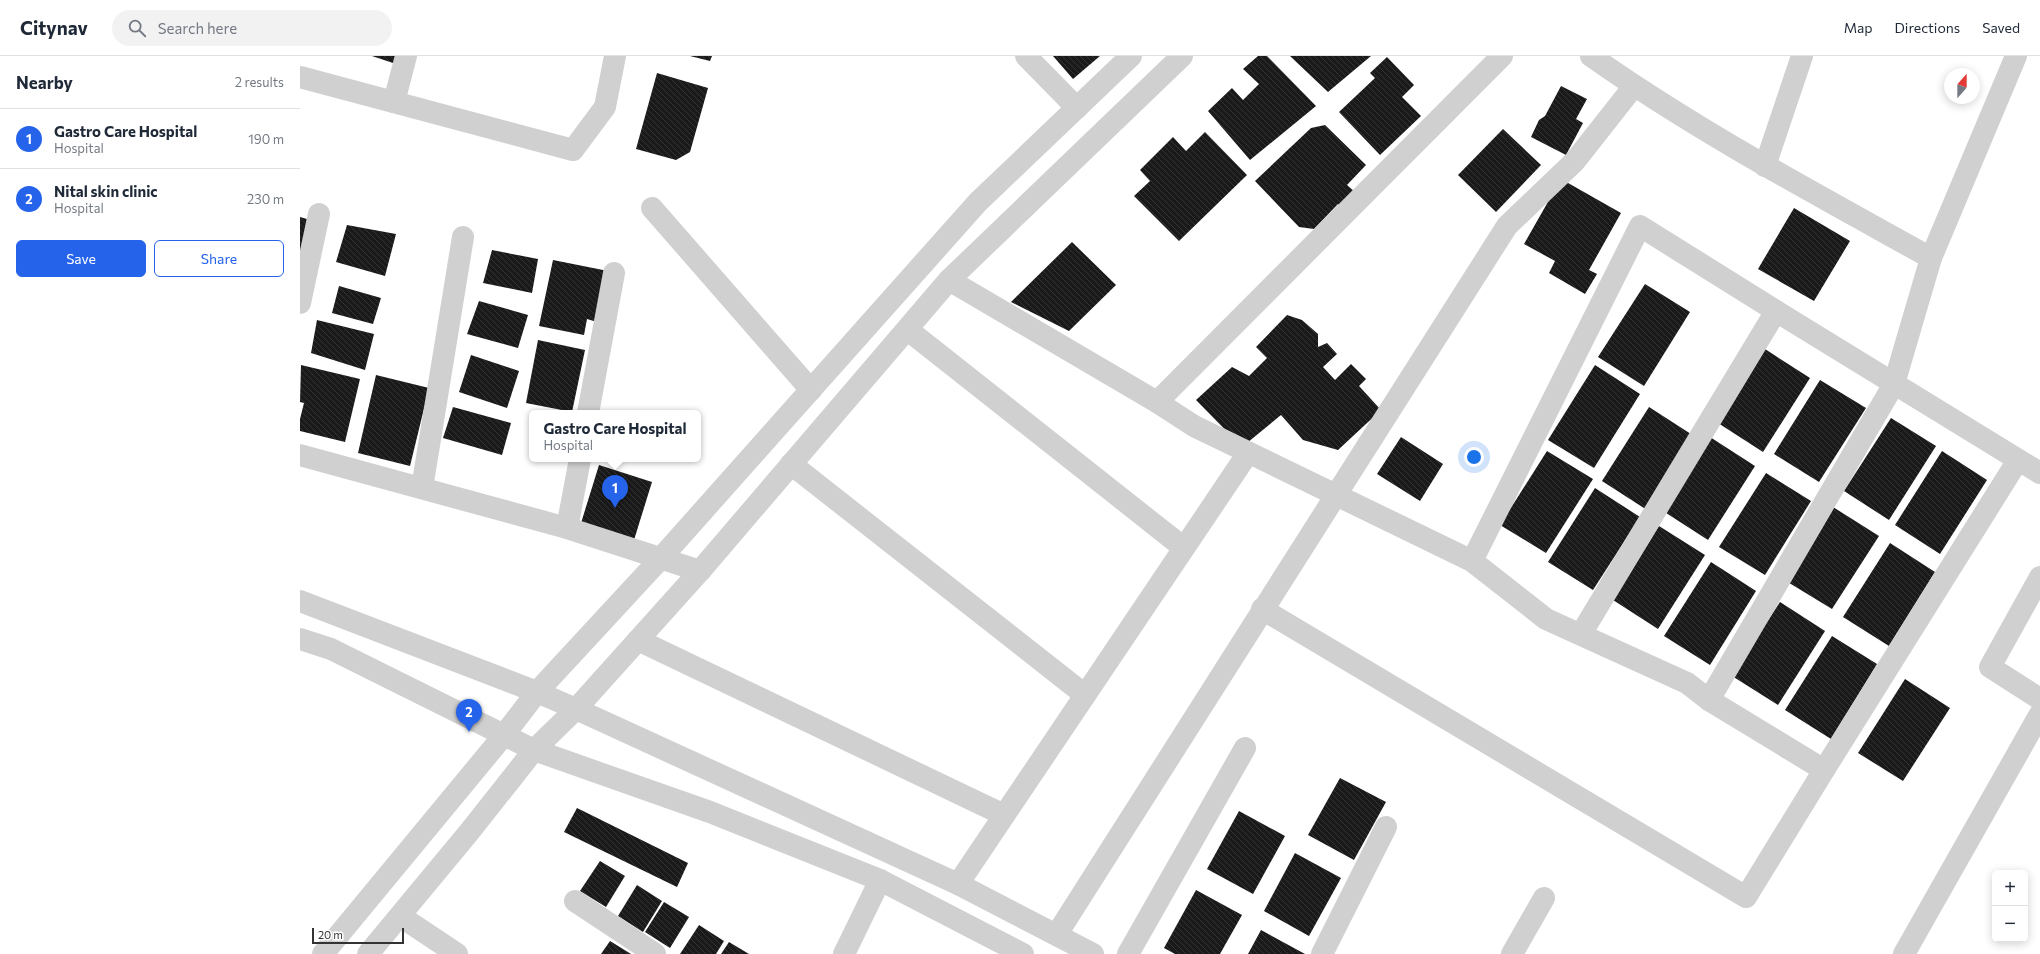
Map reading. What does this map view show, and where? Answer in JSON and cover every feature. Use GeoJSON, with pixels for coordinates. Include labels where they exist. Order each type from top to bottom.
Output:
{"type":"FeatureCollection","features":[{"type":"Feature","properties":{"kind":"street"},"geometry":{"type":"LineString","coordinates":[[394,102],[406,56]]}},
{"type":"Feature","properties":{"kind":"street"},"geometry":{"type":"LineString","coordinates":[[300,77],[573,150],[605,108],[615,56]]}},
{"type":"Feature","properties":{"kind":"street"},"geometry":{"type":"LineString","coordinates":[[1026,56],[1076,108]]}},
{"type":"Feature","properties":{"kind":"street"},"geometry":{"type":"LineString","coordinates":[[323,954],[504,735],[537,692],[661,558],[978,202],[1131,56]]}},
{"type":"Feature","properties":{"kind":"street"},"geometry":{"type":"LineString","coordinates":[[368,954],[534,750],[576,709],[700,571],[908,330],[949,280],[1182,56]]}},
{"type":"Feature","properties":{"kind":"street"},"geometry":{"type":"LineString","coordinates":[[1157,402],[1502,56]]}},
{"type":"Feature","properties":{"kind":"street"},"geometry":{"type":"LineString","coordinates":[[1591,56],[1634,86],[1765,166],[1931,258]]}},
{"type":"Feature","properties":{"kind":"street"},"geometry":{"type":"LineString","coordinates":[[1765,166],[1802,56]]}},
{"type":"Feature","properties":{"kind":"street"},"geometry":{"type":"LineString","coordinates":[[1709,700],[1894,384],[1931,258],[2016,56]]}},
{"type":"Feature","properties":{"kind":"street"},"geometry":{"type":"LineString","coordinates":[[1057,934],[1334,495],[1507,226],[1574,161],[1634,86]]}},
{"type":"Feature","properties":{"kind":"street"},"geometry":{"type":"LineString","coordinates":[[652,208],[811,390]]}},
{"type":"Feature","properties":{"kind":"street"},"geometry":{"type":"LineString","coordinates":[[300,303],[319,214]]}},
{"type":"Feature","properties":{"kind":"street"},"geometry":{"type":"LineString","coordinates":[[1472,562],[1640,226],[2040,473]]}},
{"type":"Feature","properties":{"kind":"street"},"geometry":{"type":"LineString","coordinates":[[422,488],[462,237]]}},
{"type":"Feature","properties":{"kind":"street"},"geometry":{"type":"LineString","coordinates":[[589,410],[614,273]]}},
{"type":"Feature","properties":{"kind":"street"},"geometry":{"type":"LineString","coordinates":[[949,280],[1157,402],[1194,426],[1472,562],[1546,618],[1687,683],[1709,700],[1824,770]]}},
{"type":"Feature","properties":{"kind":"street"},"geometry":{"type":"LineString","coordinates":[[1581,634],[1776,311]]}},
{"type":"Feature","properties":{"kind":"street"},"geometry":{"type":"LineString","coordinates":[[908,330],[1184,548]]}},
{"type":"Feature","properties":{"kind":"street"},"geometry":{"type":"LineString","coordinates":[[958,884],[1248,453]]}},
{"type":"Feature","properties":{"kind":"street"},"geometry":{"type":"LineString","coordinates":[[300,455],[567,528],[700,571]]}},
{"type":"Feature","properties":{"kind":"street"},"geometry":{"type":"LineString","coordinates":[[1262,609],[1746,897],[2018,460]]}},
{"type":"Feature","properties":{"kind":"street"},"geometry":{"type":"LineString","coordinates":[[567,528],[579,462]]}},
{"type":"Feature","properties":{"kind":"street"},"geometry":{"type":"LineString","coordinates":[[791,464],[1086,695]]}},
{"type":"Feature","properties":{"kind":"street"},"geometry":{"type":"LineString","coordinates":[[2040,577],[1990,667],[2040,699]]}},
{"type":"Feature","properties":{"kind":"street"},"geometry":{"type":"LineString","coordinates":[[300,601],[537,692],[576,709],[958,884],[1093,954]]}},
{"type":"Feature","properties":{"kind":"street"},"geometry":{"type":"LineString","coordinates":[[300,639],[331,648],[534,750],[710,812],[880,880],[1023,954]]}},
{"type":"Feature","properties":{"kind":"street"},"geometry":{"type":"LineString","coordinates":[[638,640],[1004,815]]}},
{"type":"Feature","properties":{"kind":"street"},"geometry":{"type":"LineString","coordinates":[[1904,954],[2040,714]]}},
{"type":"Feature","properties":{"kind":"street"},"geometry":{"type":"LineString","coordinates":[[1128,954],[1245,748]]}},
{"type":"Feature","properties":{"kind":"street"},"geometry":{"type":"LineString","coordinates":[[1322,954],[1386,827]]}},
{"type":"Feature","properties":{"kind":"street"},"geometry":{"type":"LineString","coordinates":[[844,954],[880,880]]}},
{"type":"Feature","properties":{"kind":"street"},"geometry":{"type":"LineString","coordinates":[[1512,954],[1544,898]]}},
{"type":"Feature","properties":{"kind":"street"},"geometry":{"type":"LineString","coordinates":[[575,901],[656,954]]}},
{"type":"Feature","properties":{"kind":"street"},"geometry":{"type":"LineString","coordinates":[[400,916],[457,954]]}},
{"type":"Feature","properties":{"kind":"building"},"geometry":{"type":"Polygon","coordinates":[[[372,56],[399,56],[396,64],[372,56]]]}},
{"type":"Feature","properties":{"kind":"building"},"geometry":{"type":"Polygon","coordinates":[[[690,56],[712,56],[710,61],[690,56]]]}},
{"type":"Feature","properties":{"kind":"building"},"geometry":{"type":"Polygon","coordinates":[[[1053,56],[1100,56],[1073,79],[1053,56]]]}},
{"type":"Feature","properties":{"kind":"building"},"geometry":{"type":"Polygon","coordinates":[[[1258,56],[1267,56],[1316,106],[1250,160],[1208,111],[1232,88],[1243,100],[1259,84],[1243,69],[1258,56]]]}},
{"type":"Feature","properties":{"kind":"building"},"geometry":{"type":"Polygon","coordinates":[[[1290,56],[1371,56],[1328,92],[1290,56]]]}},
{"type":"Feature","properties":{"kind":"building"},"geometry":{"type":"Polygon","coordinates":[[[1387,57],[1414,85],[1402,97],[1421,116],[1380,155],[1339,112],[1375,78],[1370,73],[1387,57]]]}},
{"type":"Feature","properties":{"kind":"building"},"geometry":{"type":"Polygon","coordinates":[[[657,73],[708,88],[690,152],[676,160],[636,149],[657,73]]]}},
{"type":"Feature","properties":{"kind":"building"},"geometry":{"type":"Polygon","coordinates":[[[1561,86],[1587,99],[1576,119],[1583,123],[1566,155],[1531,137],[1539,120],[1545,116],[1561,86]]]}},
{"type":"Feature","properties":{"kind":"building"},"geometry":{"type":"Polygon","coordinates":[[[1325,125],[1366,165],[1347,185],[1355,192],[1341,207],[1338,204],[1314,229],[1299,227],[1255,181],[1311,128],[1325,125]]]}},
{"type":"Feature","properties":{"kind":"building"},"geometry":{"type":"Polygon","coordinates":[[[1503,129],[1541,165],[1496,212],[1458,175],[1503,129]]]}},
{"type":"Feature","properties":{"kind":"building"},"geometry":{"type":"Polygon","coordinates":[[[1205,132],[1247,175],[1179,241],[1134,196],[1150,181],[1140,170],[1173,137],[1186,151],[1205,132]]]}},
{"type":"Feature","properties":{"kind":"building"},"geometry":{"type":"Polygon","coordinates":[[[1561,179],[1621,213],[1589,270],[1597,274],[1585,294],[1549,273],[1555,261],[1524,244],[1561,179]]]}},
{"type":"Feature","properties":{"kind":"building"},"geometry":{"type":"Polygon","coordinates":[[[1794,208],[1850,241],[1814,301],[1758,269],[1794,208]]]}},
{"type":"Feature","properties":{"kind":"building"},"geometry":{"type":"Polygon","coordinates":[[[300,217],[307,219],[300,257],[300,217]]]}},
{"type":"Feature","properties":{"kind":"building"},"geometry":{"type":"Polygon","coordinates":[[[347,225],[396,234],[385,276],[336,262],[347,225]]]}},
{"type":"Feature","properties":{"kind":"building"},"geometry":{"type":"Polygon","coordinates":[[[1072,242],[1116,285],[1069,331],[1011,302],[1072,242]]]}},
{"type":"Feature","properties":{"kind":"building"},"geometry":{"type":"Polygon","coordinates":[[[492,250],[538,259],[532,293],[483,283],[492,250]]]}},
{"type":"Feature","properties":{"kind":"building"},"geometry":{"type":"Polygon","coordinates":[[[553,260],[608,271],[597,322],[587,319],[584,335],[539,326],[553,260]]]}},
{"type":"Feature","properties":{"kind":"building"},"geometry":{"type":"Polygon","coordinates":[[[1645,284],[1690,312],[1644,386],[1598,357],[1645,284]]]}},
{"type":"Feature","properties":{"kind":"building"},"geometry":{"type":"Polygon","coordinates":[[[339,286],[381,298],[373,324],[332,313],[339,286]]]}},
{"type":"Feature","properties":{"kind":"building"},"geometry":{"type":"Polygon","coordinates":[[[479,301],[528,315],[518,348],[467,334],[479,301]]]}},
{"type":"Feature","properties":{"kind":"building"},"geometry":{"type":"Polygon","coordinates":[[[1287,315],[1302,320],[1318,334],[1318,347],[1327,343],[1337,354],[1323,367],[1335,380],[1351,364],[1366,379],[1359,386],[1381,410],[1338,450],[1303,440],[1281,415],[1242,447],[1196,400],[1232,367],[1249,376],[1267,358],[1256,347],[1287,315]]]}},
{"type":"Feature","properties":{"kind":"building"},"geometry":{"type":"Polygon","coordinates":[[[317,320],[374,334],[365,370],[311,353],[317,320]]]}},
{"type":"Feature","properties":{"kind":"building"},"geometry":{"type":"Polygon","coordinates":[[[538,340],[585,350],[572,410],[562,410],[526,403],[538,340]]]}},
{"type":"Feature","properties":{"kind":"building"},"geometry":{"type":"Polygon","coordinates":[[[1765,349],[1810,378],[1763,452],[1718,423],[1765,349]]]}},
{"type":"Feature","properties":{"kind":"building"},"geometry":{"type":"Polygon","coordinates":[[[471,355],[519,371],[507,408],[459,392],[471,355]]]}},
{"type":"Feature","properties":{"kind":"building"},"geometry":{"type":"Polygon","coordinates":[[[301,365],[360,379],[345,442],[300,431],[300,419],[304,403],[300,402],[301,365]]]}},
{"type":"Feature","properties":{"kind":"building"},"geometry":{"type":"Polygon","coordinates":[[[1595,365],[1640,394],[1594,468],[1548,440],[1595,365]]]}},
{"type":"Feature","properties":{"kind":"building"},"geometry":{"type":"Polygon","coordinates":[[[376,375],[429,388],[410,466],[358,453],[376,375]]]}},
{"type":"Feature","properties":{"kind":"building"},"geometry":{"type":"Polygon","coordinates":[[[1820,380],[1866,408],[1819,482],[1774,454],[1820,380]]]}},
{"type":"Feature","properties":{"kind":"building"},"geometry":{"type":"Polygon","coordinates":[[[453,407],[511,423],[502,455],[443,438],[453,407]]]}},
{"type":"Feature","properties":{"kind":"building"},"geometry":{"type":"Polygon","coordinates":[[[1649,407],[1694,436],[1647,510],[1602,481],[1649,407]]]}},
{"type":"Feature","properties":{"kind":"building"},"geometry":{"type":"Polygon","coordinates":[[[1891,418],[1936,446],[1889,520],[1844,491],[1891,418]]]}},
{"type":"Feature","properties":{"kind":"building"},"geometry":{"type":"Polygon","coordinates":[[[1401,437],[1443,464],[1420,501],[1377,474],[1401,437]]]}},
{"type":"Feature","properties":{"kind":"building"},"geometry":{"type":"Polygon","coordinates":[[[1710,437],[1755,466],[1708,540],[1663,511],[1710,437]]]}},
{"type":"Feature","properties":{"kind":"building"},"geometry":{"type":"Polygon","coordinates":[[[1547,451],[1593,479],[1546,553],[1500,525],[1547,451]]]}},
{"type":"Feature","properties":{"kind":"building"},"geometry":{"type":"Polygon","coordinates":[[[1942,451],[1987,480],[1940,554],[1895,525],[1942,451]]]}},
{"type":"Feature","properties":{"kind":"building"},"geometry":{"type":"Polygon","coordinates":[[[599,465],[652,482],[634,540],[581,523],[599,465]]]}},
{"type":"Feature","properties":{"kind":"building"},"geometry":{"type":"Polygon","coordinates":[[[1766,473],[1811,501],[1765,575],[1719,547],[1766,473]]]}},
{"type":"Feature","properties":{"kind":"building"},"geometry":{"type":"Polygon","coordinates":[[[1595,488],[1640,517],[1593,590],[1548,562],[1595,488]]]}},
{"type":"Feature","properties":{"kind":"building"},"geometry":{"type":"Polygon","coordinates":[[[1833,507],[1879,536],[1832,609],[1786,581],[1833,507]]]}},
{"type":"Feature","properties":{"kind":"building"},"geometry":{"type":"Polygon","coordinates":[[[1659,526],[1705,555],[1658,629],[1613,600],[1659,526]]]}},
{"type":"Feature","properties":{"kind":"building"},"geometry":{"type":"Polygon","coordinates":[[[1890,543],[1935,572],[1889,646],[1843,617],[1890,543]]]}},
{"type":"Feature","properties":{"kind":"building"},"geometry":{"type":"Polygon","coordinates":[[[1711,562],[1756,591],[1710,665],[1664,636],[1711,562]]]}},
{"type":"Feature","properties":{"kind":"building"},"geometry":{"type":"Polygon","coordinates":[[[1780,602],[1825,631],[1778,705],[1732,676],[1780,602]]]}},
{"type":"Feature","properties":{"kind":"building"},"geometry":{"type":"Polygon","coordinates":[[[1832,636],[1877,664],[1831,739],[1785,710],[1832,636]]]}},
{"type":"Feature","properties":{"kind":"building"},"geometry":{"type":"Polygon","coordinates":[[[1905,679],[1950,708],[1903,781],[1858,753],[1905,679]]]}},
{"type":"Feature","properties":{"kind":"building"},"geometry":{"type":"Polygon","coordinates":[[[1340,778],[1386,802],[1354,860],[1308,835],[1340,778]]]}},
{"type":"Feature","properties":{"kind":"building"},"geometry":{"type":"Polygon","coordinates":[[[577,808],[688,863],[677,887],[564,832],[577,808]]]}},
{"type":"Feature","properties":{"kind":"building"},"geometry":{"type":"Polygon","coordinates":[[[1239,811],[1285,836],[1253,894],[1207,869],[1239,811]]]}},
{"type":"Feature","properties":{"kind":"building"},"geometry":{"type":"Polygon","coordinates":[[[1295,853],[1341,878],[1309,936],[1264,911],[1295,853]]]}},
{"type":"Feature","properties":{"kind":"building"},"geometry":{"type":"Polygon","coordinates":[[[600,861],[625,876],[606,907],[580,891],[600,861]]]}},
{"type":"Feature","properties":{"kind":"building"},"geometry":{"type":"Polygon","coordinates":[[[637,885],[662,901],[643,932],[618,916],[637,885]]]}},
{"type":"Feature","properties":{"kind":"building"},"geometry":{"type":"Polygon","coordinates":[[[1196,890],[1242,915],[1220,954],[1175,954],[1164,948],[1196,890]]]}},
{"type":"Feature","properties":{"kind":"building"},"geometry":{"type":"Polygon","coordinates":[[[664,902],[689,917],[670,948],[645,932],[664,902]]]}},
{"type":"Feature","properties":{"kind":"building"},"geometry":{"type":"Polygon","coordinates":[[[699,925],[724,941],[716,954],[680,954],[699,925]]]}},
{"type":"Feature","properties":{"kind":"building"},"geometry":{"type":"Polygon","coordinates":[[[1261,930],[1305,954],[1248,954],[1261,930]]]}},
{"type":"Feature","properties":{"kind":"building"},"geometry":{"type":"Polygon","coordinates":[[[610,941],[631,954],[601,954],[610,941]]]}},
{"type":"Feature","properties":{"kind":"building"},"geometry":{"type":"Polygon","coordinates":[[[729,942],[749,954],[721,954],[729,942]]]}},
{"type":"Feature","properties":{"kind":"place","name":"Gastro Care Hospital"},"geometry":{"type":"Point","coordinates":[615,508]}},
{"type":"Feature","properties":{"kind":"place","name":"Nital skin clinic"},"geometry":{"type":"Point","coordinates":[469,732]}}]}
